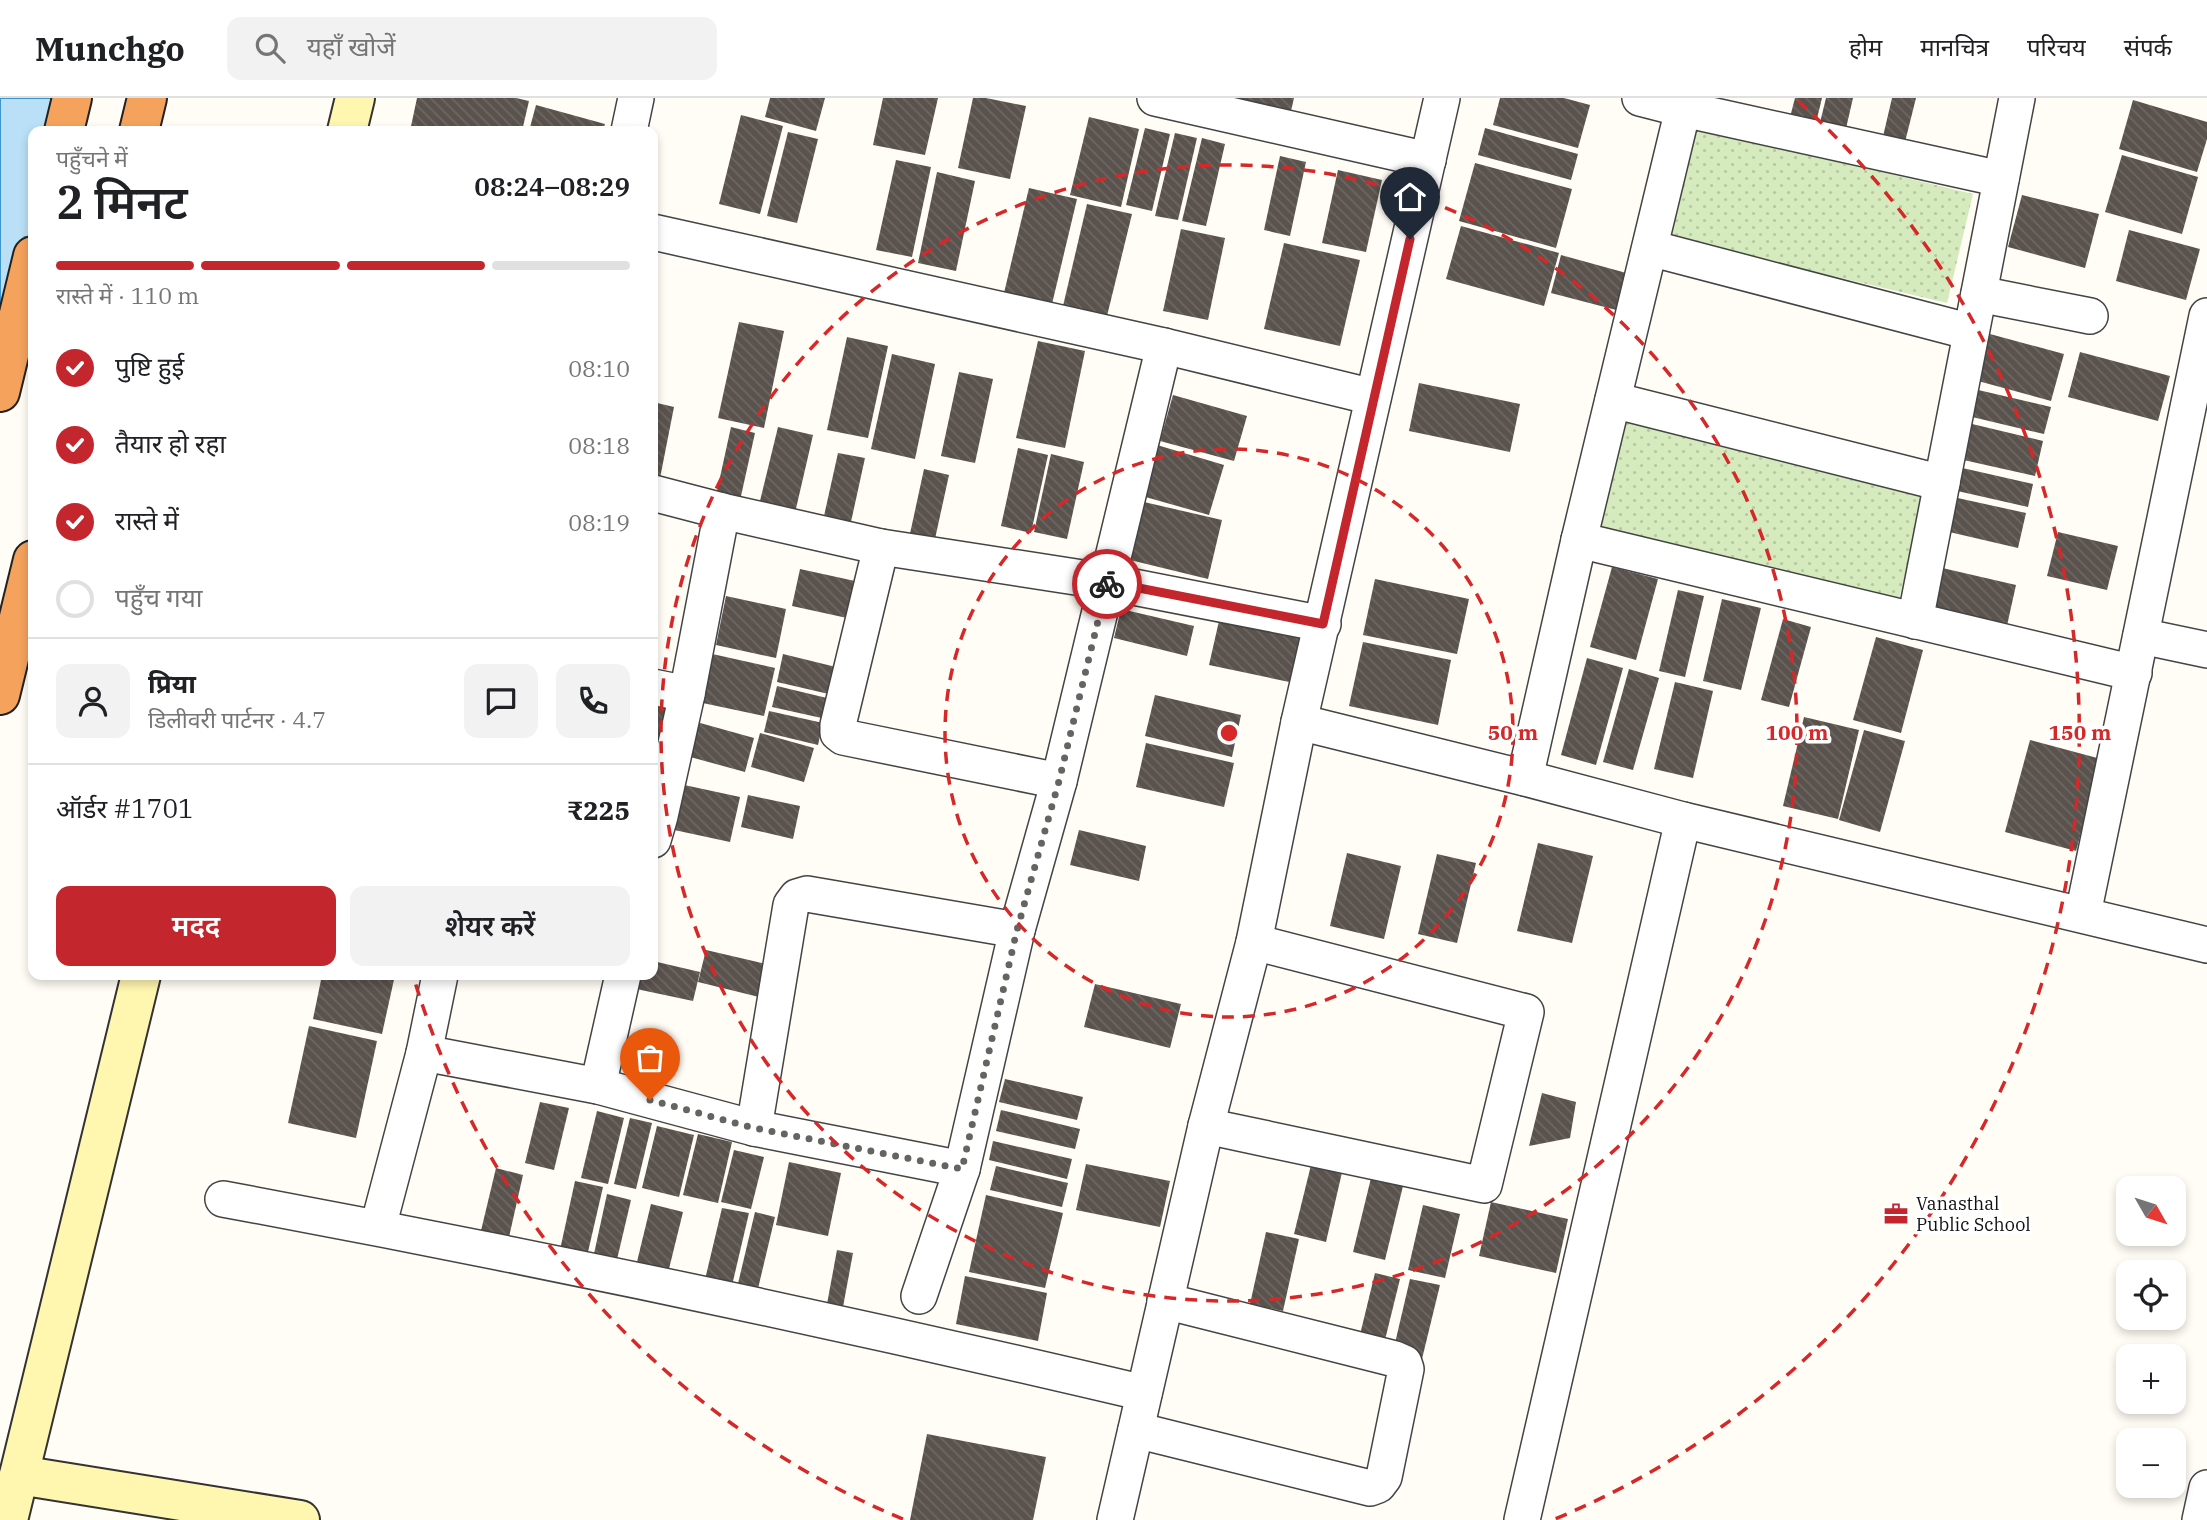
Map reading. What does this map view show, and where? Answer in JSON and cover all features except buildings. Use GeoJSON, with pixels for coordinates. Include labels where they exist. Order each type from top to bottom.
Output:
{"type":"FeatureCollection","features":[{"type":"Feature","properties":{"kind":"highway"},"geometry":{"type":"LineString","coordinates":[[65,126],[72,98]]}},
{"type":"Feature","properties":{"kind":"highway"},"geometry":{"type":"LineString","coordinates":[[140,126],[147,98]]}},
{"type":"Feature","properties":{"kind":"highway"},"geometry":{"type":"LineString","coordinates":[[0,392],[28,277]]}},
{"type":"Feature","properties":{"kind":"highway"},"geometry":{"type":"LineString","coordinates":[[0,695],[28,580]]}},
{"type":"Feature","properties":{"kind":"main road"},"geometry":{"type":"LineString","coordinates":[[348,126],[355,98]]}},
{"type":"Feature","properties":{"kind":"main road"},"geometry":{"type":"LineString","coordinates":[[8,1520],[140,980]]}},
{"type":"Feature","properties":{"kind":"main road"},"geometry":{"type":"LineString","coordinates":[[19,1475],[300,1520]]}},
{"type":"Feature","properties":{"kind":"street"},"geometry":{"type":"LineString","coordinates":[[630,126],[636,98]]}},
{"type":"Feature","properties":{"kind":"street"},"geometry":{"type":"LineString","coordinates":[[1115,1520],[1206,1126],[1254,942],[1299,722],[1442,98]]}},
{"type":"Feature","properties":{"kind":"street"},"geometry":{"type":"LineString","coordinates":[[1640,98],[2001,179]]}},
{"type":"Feature","properties":{"kind":"street"},"geometry":{"type":"LineString","coordinates":[[1915,621],[2017,98]]}},
{"type":"Feature","properties":{"kind":"street"},"geometry":{"type":"LineString","coordinates":[[1170,100],[1428,160]]}},
{"type":"Feature","properties":{"kind":"street"},"geometry":{"type":"LineString","coordinates":[[1525,778],[1579,540],[1683,109]]}},
{"type":"Feature","properties":{"kind":"street"},"geometry":{"type":"LineString","coordinates":[[658,233],[1164,346],[1373,397]]}},
{"type":"Feature","properties":{"kind":"street"},"geometry":{"type":"LineString","coordinates":[[1650,248],[1971,332]]}},
{"type":"Feature","properties":{"kind":"street"},"geometry":{"type":"LineString","coordinates":[[1979,294],[2090,317]]}},
{"type":"Feature","properties":{"kind":"street"},"geometry":{"type":"LineString","coordinates":[[2083,914],[2207,316]]}},
{"type":"Feature","properties":{"kind":"street"},"geometry":{"type":"LineString","coordinates":[[919,1296],[962,1169],[1017,930],[1059,781],[1164,346]]}},
{"type":"Feature","properties":{"kind":"street"},"geometry":{"type":"LineString","coordinates":[[1613,400],[1942,483]]}},
{"type":"Feature","properties":{"kind":"street"},"geometry":{"type":"LineString","coordinates":[[658,494],[881,547],[1108,582],[1323,624]]}},
{"type":"Feature","properties":{"kind":"street"},"geometry":{"type":"LineString","coordinates":[[658,823],[687,694],[722,511]]}},
{"type":"Feature","properties":{"kind":"street"},"geometry":{"type":"LineString","coordinates":[[1579,540],[2134,673]]}},
{"type":"Feature","properties":{"kind":"street"},"geometry":{"type":"LineString","coordinates":[[881,547],[838,733],[843,737],[1059,781]]}},
{"type":"Feature","properties":{"kind":"street"},"geometry":{"type":"LineString","coordinates":[[2141,636],[2207,650]]}},
{"type":"Feature","properties":{"kind":"street"},"geometry":{"type":"LineString","coordinates":[[658,688],[687,694]]}},
{"type":"Feature","properties":{"kind":"street"},"geometry":{"type":"LineString","coordinates":[[1299,722],[1683,820],[2207,945]]}},
{"type":"Feature","properties":{"kind":"street"},"geometry":{"type":"LineString","coordinates":[[1522,1520],[1683,820]]}},
{"type":"Feature","properties":{"kind":"street"},"geometry":{"type":"LineString","coordinates":[[754,1128],[791,905],[797,897],[807,894],[1017,930]]}},
{"type":"Feature","properties":{"kind":"street"},"geometry":{"type":"LineString","coordinates":[[1206,1126],[1484,1185],[1526,1013],[1254,942]]}},
{"type":"Feature","properties":{"kind":"street"},"geometry":{"type":"LineString","coordinates":[[377,1227],[424,1053],[439,980]]}},
{"type":"Feature","properties":{"kind":"street"},"geometry":{"type":"LineString","coordinates":[[598,1086],[622,980]]}},
{"type":"Feature","properties":{"kind":"street"},"geometry":{"type":"LineString","coordinates":[[424,1053],[598,1086],[754,1128],[962,1169]]}},
{"type":"Feature","properties":{"kind":"street"},"geometry":{"type":"LineString","coordinates":[[223,1199],[377,1227],[908,1338],[1144,1394]]}},
{"type":"Feature","properties":{"kind":"street"},"geometry":{"type":"LineString","coordinates":[[1136,1430],[1370,1488],[1378,1485],[1384,1477],[1406,1369],[1404,1363],[1165,1301]]}},
{"type":"Feature","properties":{"kind":"street"},"geometry":{"type":"LineString","coordinates":[[2200,1520],[2207,1488]]}},
{"type":"Feature","properties":{"kind":"green space"},"geometry":{"type":"Polygon","coordinates":[[[1695,127],[1973,194],[1947,303],[1668,237],[1695,127]]]}},
{"type":"Feature","properties":{"kind":"green space"},"geometry":{"type":"Polygon","coordinates":[[[1624,420],[1925,493],[1898,603],[1596,531],[1624,420]]]}},
{"type":"Feature","properties":{"kind":"water"},"geometry":{"type":"Polygon","coordinates":[[[0,98],[66,98],[60,126],[28,126],[28,262],[0,383],[0,98]]]}},
{"type":"Feature","properties":{"kind":"way so far"},"geometry":{"type":"LineString","coordinates":[[650,1100],[754,1128],[962,1169],[1017,930],[1059,781],[1107,584]]}},
{"type":"Feature","properties":{"kind":"place","name":"Vanasthal Public School"},"geometry":{"type":"Point","coordinates":[1896,1214]}},
{"type":"Feature","properties":{"kind":"route"},"geometry":{"type":"LineString","coordinates":[[1107,584],[1108,582],[1323,624],[1410,239]]}}]}
